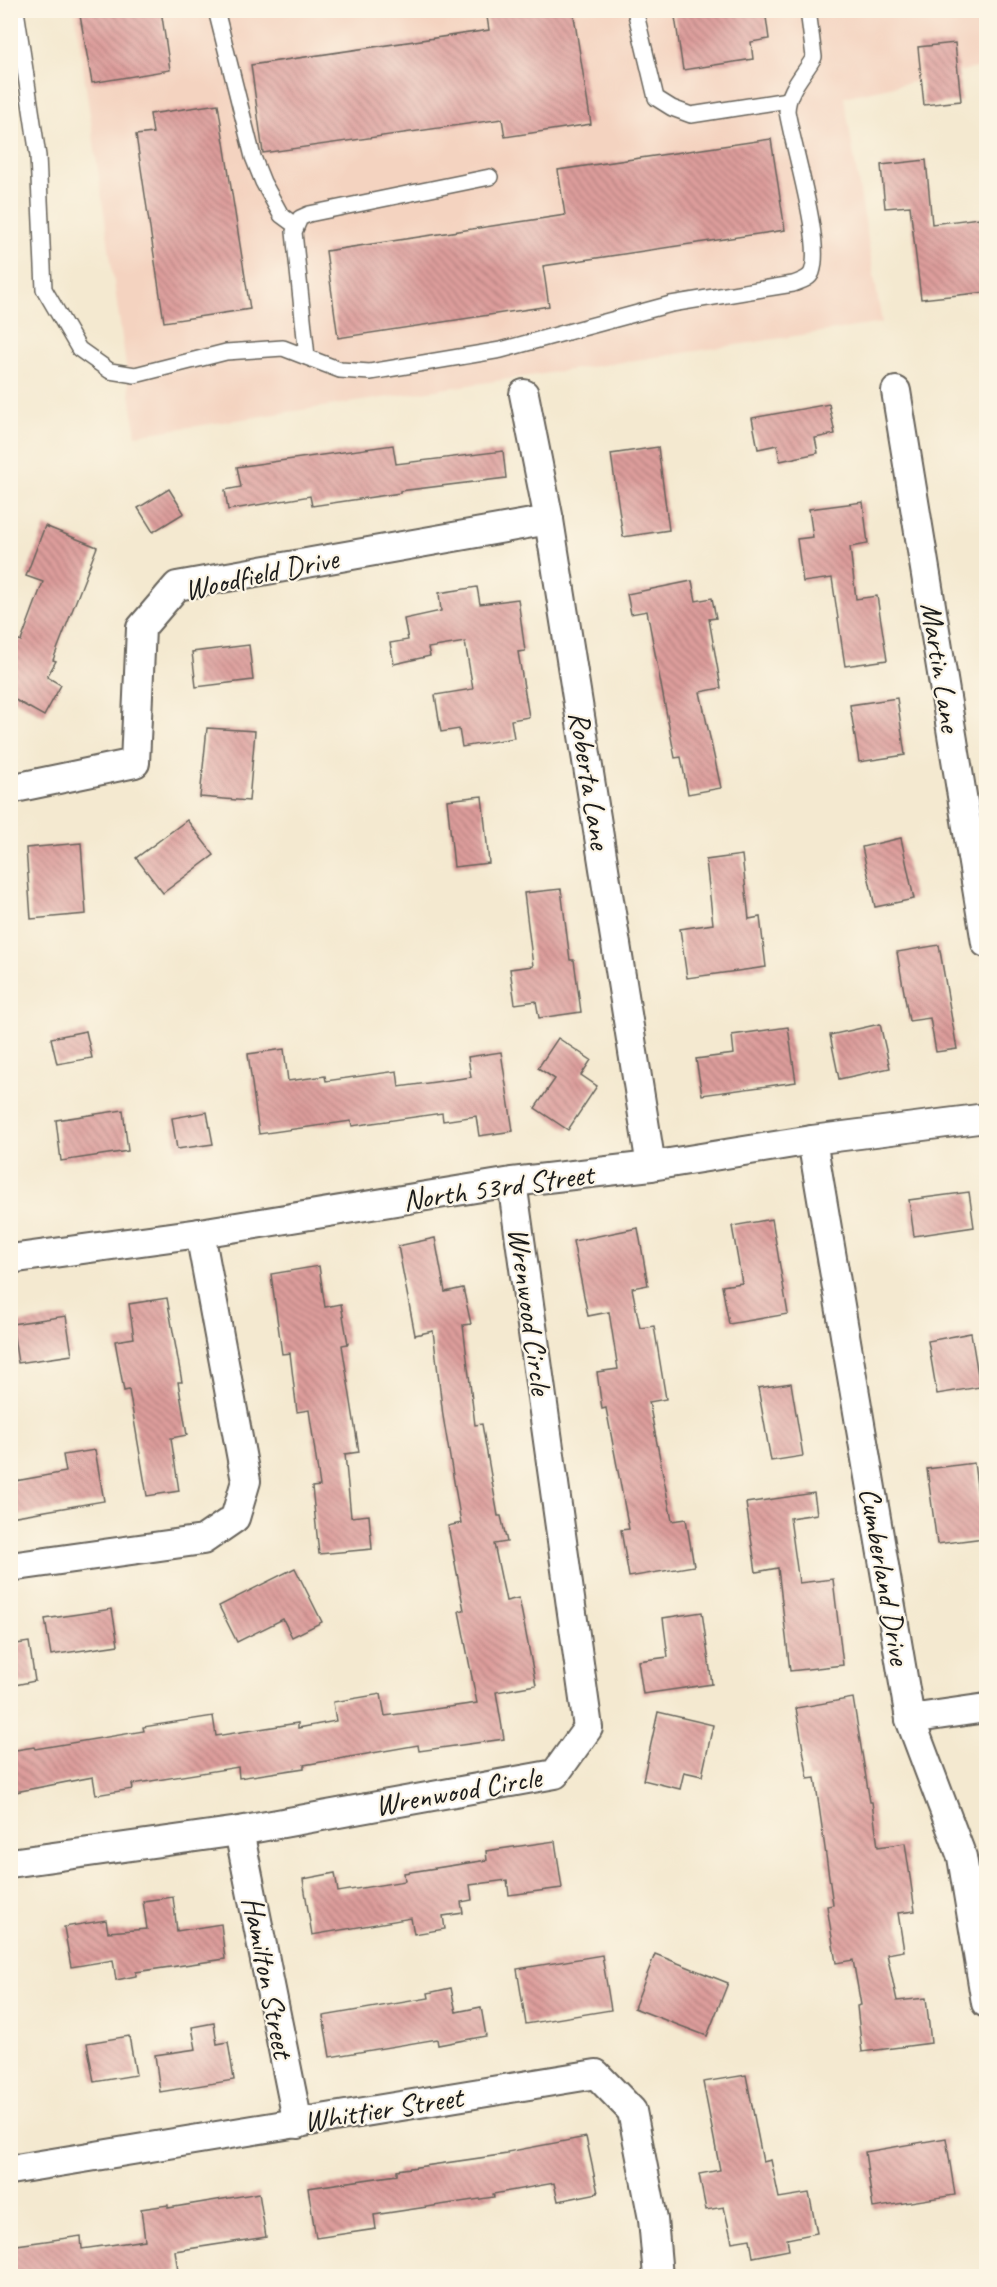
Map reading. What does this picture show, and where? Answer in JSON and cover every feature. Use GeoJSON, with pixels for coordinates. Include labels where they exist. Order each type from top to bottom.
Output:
{"type":"FeatureCollection","features":[{"type":"Feature","properties":{"kind":"street","name":"Martin Lane"},"geometry":{"type":"LineString","coordinates":[[896,391],[987,943]]}},
{"type":"Feature","properties":{"kind":"street","name":"Roberta Lane"},"geometry":{"type":"LineString","coordinates":[[524,394],[549,520],[651,1166]]}},
{"type":"Feature","properties":{"kind":"street","name":"Woodfield Drive"},"geometry":{"type":"LineString","coordinates":[[10,789],[135,763],[141,628],[177,586],[549,520]]}},
{"type":"Feature","properties":{"kind":"street","name":"North 53rd Street"},"geometry":{"type":"LineString","coordinates":[[10,1259],[200,1233],[512,1182],[651,1166],[812,1140],[987,1118]]}},
{"type":"Feature","properties":{"kind":"street","name":"Cumberland Drive"},"geometry":{"type":"LineString","coordinates":[[812,1140],[910,1719],[962,1857],[987,2003]]}},
{"type":"Feature","properties":{"kind":"street","name":"Wrenwood Circle"},"geometry":{"type":"LineString","coordinates":[[10,1863],[239,1831],[555,1774],[588,1728],[512,1182]]}},
{"type":"Feature","properties":{"kind":"street"},"geometry":{"type":"LineString","coordinates":[[10,1567],[203,1540],[235,1518],[246,1481],[200,1233]]}},
{"type":"Feature","properties":{"kind":"street"},"geometry":{"type":"LineString","coordinates":[[910,1719],[987,1708]]}},
{"type":"Feature","properties":{"kind":"street","name":"Hamilton Street"},"geometry":{"type":"LineString","coordinates":[[239,1831],[298,2124]]}},
{"type":"Feature","properties":{"kind":"street","name":"Whittier Street"},"geometry":{"type":"LineString","coordinates":[[10,2170],[596,2074],[632,2112],[653,2219],[658,2277]]}},
{"type":"Feature","properties":{"kind":"lane"},"geometry":{"type":"LineString","coordinates":[[16,10],[38,156],[44,289],[79,349],[110,371],[135,375],[226,352],[283,348],[340,370],[370,372],[501,350],[671,304],[793,284],[807,279],[812,273],[815,244],[790,129],[788,100],[814,57],[808,10]]}},
{"type":"Feature","properties":{"kind":"lane"},"geometry":{"type":"LineString","coordinates":[[216,10],[253,157],[263,182],[281,214],[296,226]]}},
{"type":"Feature","properties":{"kind":"lane"},"geometry":{"type":"LineString","coordinates":[[635,10],[656,98],[672,108],[691,115],[788,100]]}},
{"type":"Feature","properties":{"kind":"lane"},"geometry":{"type":"LineString","coordinates":[[307,357],[294,232],[300,218],[309,214],[490,177]]}},
{"type":"Feature","properties":{"kind":"shaded area"},"geometry":{"type":"Polygon","coordinates":[[[75,11],[986,11],[986,66],[844,97],[882,323],[136,435],[75,11]]]}},
{"type":"Feature","properties":{"kind":"building"},"geometry":{"type":"Polygon","coordinates":[[[79,10],[161,10],[170,70],[92,83],[79,10]]]}},
{"type":"Feature","properties":{"kind":"building"},"geometry":{"type":"Polygon","coordinates":[[[486,10],[573,10],[591,124],[505,137],[502,119],[263,153],[251,65],[489,30],[486,10]]]}},
{"type":"Feature","properties":{"kind":"building"},"geometry":{"type":"Polygon","coordinates":[[[674,10],[765,10],[769,39],[751,42],[753,59],[683,70],[674,10]]]}},
{"type":"Feature","properties":{"kind":"building"},"geometry":{"type":"Polygon","coordinates":[[[955,43],[961,101],[924,105],[918,47],[955,43]]]}},
{"type":"Feature","properties":{"kind":"building"},"geometry":{"type":"Polygon","coordinates":[[[218,104],[250,309],[164,322],[136,135],[153,133],[150,114],[218,104]]]}},
{"type":"Feature","properties":{"kind":"building"},"geometry":{"type":"Polygon","coordinates":[[[771,139],[785,230],[543,266],[549,306],[338,338],[326,251],[565,215],[558,170],[771,139]]]}},
{"type":"Feature","properties":{"kind":"building"},"geometry":{"type":"Polygon","coordinates":[[[926,160],[932,224],[979,218],[987,292],[921,299],[910,206],[885,208],[881,165],[926,160]]]}},
{"type":"Feature","properties":{"kind":"building"},"geometry":{"type":"Polygon","coordinates":[[[829,404],[835,434],[815,438],[818,453],[780,461],[777,445],[758,449],[752,418],[829,404]]]}},
{"type":"Feature","properties":{"kind":"building"},"geometry":{"type":"Polygon","coordinates":[[[393,445],[396,464],[503,451],[506,478],[400,491],[400,493],[312,506],[310,496],[228,510],[225,490],[241,487],[237,467],[393,445]]]}},
{"type":"Feature","properties":{"kind":"building"},"geometry":{"type":"Polygon","coordinates":[[[658,447],[669,530],[623,537],[611,454],[658,447]]]}},
{"type":"Feature","properties":{"kind":"building"},"geometry":{"type":"Polygon","coordinates":[[[169,489],[184,513],[153,532],[138,508],[169,489]]]}},
{"type":"Feature","properties":{"kind":"building"},"geometry":{"type":"Polygon","coordinates":[[[863,502],[868,544],[850,547],[856,599],[877,596],[887,660],[845,666],[832,578],[803,582],[797,539],[813,537],[809,509],[863,502]]]}},
{"type":"Feature","properties":{"kind":"building"},"geometry":{"type":"Polygon","coordinates":[[[45,526],[97,547],[53,660],[56,661],[47,677],[61,685],[44,716],[10,697],[10,636],[21,641],[43,582],[26,576],[45,526]]]}},
{"type":"Feature","properties":{"kind":"building"},"geometry":{"type":"Polygon","coordinates":[[[692,581],[696,601],[712,598],[716,618],[709,619],[721,688],[700,692],[721,788],[688,794],[681,757],[675,758],[647,611],[631,614],[627,594],[692,581]]]}},
{"type":"Feature","properties":{"kind":"building"},"geometry":{"type":"Polygon","coordinates":[[[477,587],[480,604],[518,599],[525,651],[518,652],[529,717],[511,720],[514,738],[462,747],[459,729],[441,732],[435,695],[473,689],[465,642],[428,648],[430,656],[394,664],[390,643],[408,640],[404,619],[441,611],[439,593],[477,587]]]}},
{"type":"Feature","properties":{"kind":"building"},"geometry":{"type":"Polygon","coordinates":[[[249,645],[253,680],[196,687],[192,652],[249,645]]]}},
{"type":"Feature","properties":{"kind":"building"},"geometry":{"type":"Polygon","coordinates":[[[897,698],[905,755],[859,762],[850,705],[897,698]]]}},
{"type":"Feature","properties":{"kind":"building"},"geometry":{"type":"Polygon","coordinates":[[[207,728],[255,731],[249,801],[200,797],[207,728]]]}},
{"type":"Feature","properties":{"kind":"building"},"geometry":{"type":"Polygon","coordinates":[[[482,796],[489,863],[454,867],[447,800],[482,796]]]}},
{"type":"Feature","properties":{"kind":"building"},"geometry":{"type":"Polygon","coordinates":[[[187,820],[214,855],[163,893],[136,858],[187,820]]]}},
{"type":"Feature","properties":{"kind":"building"},"geometry":{"type":"Polygon","coordinates":[[[901,838],[914,899],[875,907],[862,847],[901,838]]]}},
{"type":"Feature","properties":{"kind":"building"},"geometry":{"type":"Polygon","coordinates":[[[81,843],[86,914],[31,919],[26,848],[81,843]]]}},
{"type":"Feature","properties":{"kind":"building"},"geometry":{"type":"Polygon","coordinates":[[[742,855],[749,919],[760,917],[766,967],[687,978],[680,929],[713,924],[706,860],[742,855]]]}},
{"type":"Feature","properties":{"kind":"building"},"geometry":{"type":"Polygon","coordinates":[[[561,889],[570,960],[574,960],[581,1012],[539,1018],[536,1001],[515,1004],[510,969],[533,966],[524,893],[561,889]]]}},
{"type":"Feature","properties":{"kind":"building"},"geometry":{"type":"Polygon","coordinates":[[[939,945],[957,1049],[936,1052],[930,1018],[909,1021],[897,952],[939,945]]]}},
{"type":"Feature","properties":{"kind":"building"},"geometry":{"type":"Polygon","coordinates":[[[880,1024],[890,1068],[839,1079],[830,1035],[880,1024]]]}},
{"type":"Feature","properties":{"kind":"building"},"geometry":{"type":"Polygon","coordinates":[[[788,1027],[796,1082],[702,1095],[696,1059],[734,1054],[732,1035],[788,1027]]]}},
{"type":"Feature","properties":{"kind":"building"},"geometry":{"type":"Polygon","coordinates":[[[86,1031],[92,1058],[57,1064],[51,1038],[86,1031]]]}},
{"type":"Feature","properties":{"kind":"building"},"geometry":{"type":"Polygon","coordinates":[[[558,1038],[591,1060],[581,1075],[597,1086],[568,1130],[535,1108],[555,1079],[538,1068],[558,1038]]]}},
{"type":"Feature","properties":{"kind":"building"},"geometry":{"type":"Polygon","coordinates":[[[284,1049],[288,1081],[325,1076],[326,1081],[397,1071],[399,1087],[471,1077],[468,1057],[501,1052],[513,1131],[479,1136],[476,1116],[443,1121],[442,1113],[352,1126],[351,1121],[259,1134],[248,1054],[284,1049]]]}},
{"type":"Feature","properties":{"kind":"building"},"geometry":{"type":"Polygon","coordinates":[[[123,1110],[128,1151],[61,1161],[56,1120],[123,1110]]]}},
{"type":"Feature","properties":{"kind":"building"},"geometry":{"type":"Polygon","coordinates":[[[207,1112],[213,1144],[177,1149],[172,1118],[207,1112]]]}},
{"type":"Feature","properties":{"kind":"building"},"geometry":{"type":"Polygon","coordinates":[[[969,1192],[974,1227],[914,1236],[909,1200],[969,1192]]]}},
{"type":"Feature","properties":{"kind":"building"},"geometry":{"type":"Polygon","coordinates":[[[772,1219],[788,1314],[729,1324],[722,1286],[742,1283],[732,1226],[772,1219]]]}},
{"type":"Feature","properties":{"kind":"building"},"geometry":{"type":"Polygon","coordinates":[[[638,1228],[648,1285],[632,1288],[640,1328],[654,1326],[666,1399],[649,1402],[672,1521],[686,1519],[694,1566],[629,1577],[621,1530],[629,1529],[606,1408],[602,1409],[597,1372],[618,1369],[609,1312],[588,1316],[573,1241],[638,1228]]]}},
{"type":"Feature","properties":{"kind":"building"},"geometry":{"type":"Polygon","coordinates":[[[435,1238],[445,1292],[463,1288],[471,1324],[463,1325],[475,1425],[482,1424],[498,1516],[501,1516],[507,1542],[494,1544],[506,1601],[519,1598],[536,1685],[496,1692],[504,1739],[419,1751],[418,1745],[304,1765],[304,1768],[239,1778],[238,1767],[132,1784],[133,1789],[96,1795],[93,1777],[10,1793],[10,1751],[144,1731],[143,1727],[213,1716],[216,1736],[298,1723],[298,1728],[336,1721],[333,1702],[381,1694],[385,1716],[477,1703],[459,1611],[464,1610],[448,1526],[461,1523],[443,1416],[433,1331],[415,1335],[398,1246],[435,1238]]]}},
{"type":"Feature","properties":{"kind":"building"},"geometry":{"type":"Polygon","coordinates":[[[319,1266],[325,1307],[341,1304],[348,1344],[342,1345],[359,1452],[345,1454],[351,1517],[369,1515],[372,1549],[319,1554],[312,1487],[320,1486],[309,1410],[297,1412],[290,1353],[282,1354],[271,1274],[319,1266]]]}},
{"type":"Feature","properties":{"kind":"building"},"geometry":{"type":"Polygon","coordinates":[[[167,1298],[182,1382],[178,1382],[187,1435],[171,1438],[179,1491],[147,1496],[129,1390],[124,1391],[115,1341],[134,1338],[129,1304],[167,1298]]]}},
{"type":"Feature","properties":{"kind":"building"},"geometry":{"type":"Polygon","coordinates":[[[66,1316],[72,1355],[18,1363],[12,1324],[66,1316]]]}},
{"type":"Feature","properties":{"kind":"building"},"geometry":{"type":"Polygon","coordinates":[[[971,1333],[980,1387],[937,1394],[928,1341],[971,1333]]]}},
{"type":"Feature","properties":{"kind":"building"},"geometry":{"type":"Polygon","coordinates":[[[791,1383],[803,1456],[771,1461],[758,1388],[791,1383]]]}},
{"type":"Feature","properties":{"kind":"building"},"geometry":{"type":"Polygon","coordinates":[[[95,1450],[104,1501],[10,1517],[10,1482],[66,1472],[63,1455],[95,1450]]]}},
{"type":"Feature","properties":{"kind":"building"},"geometry":{"type":"Polygon","coordinates":[[[974,1463],[984,1538],[937,1544],[927,1469],[974,1463]]]}},
{"type":"Feature","properties":{"kind":"building"},"geometry":{"type":"Polygon","coordinates":[[[814,1493],[817,1514],[790,1518],[799,1583],[833,1579],[843,1665],[790,1671],[778,1568],[756,1572],[746,1503],[814,1493]]]}},
{"type":"Feature","properties":{"kind":"building"},"geometry":{"type":"Polygon","coordinates":[[[295,1568],[322,1622],[292,1637],[283,1619],[237,1642],[219,1606],[295,1568]]]}},
{"type":"Feature","properties":{"kind":"building"},"geometry":{"type":"Polygon","coordinates":[[[112,1609],[118,1645],[51,1655],[45,1619],[112,1609]]]}},
{"type":"Feature","properties":{"kind":"building"},"geometry":{"type":"Polygon","coordinates":[[[702,1612],[712,1684],[643,1694],[638,1661],[668,1657],[663,1618],[702,1612]]]}},
{"type":"Feature","properties":{"kind":"building"},"geometry":{"type":"Polygon","coordinates":[[[29,1642],[35,1681],[10,1686],[10,1645],[29,1642]]]}},
{"type":"Feature","properties":{"kind":"building"},"geometry":{"type":"Polygon","coordinates":[[[853,1698],[878,1847],[905,1843],[915,1911],[898,1913],[904,1951],[887,1954],[897,2001],[926,1998],[931,2043],[862,2052],[857,2006],[861,2005],[853,1960],[836,1963],[827,1906],[833,1905],[815,1778],[808,1779],[796,1708],[853,1698]]]}},
{"type":"Feature","properties":{"kind":"building"},"geometry":{"type":"Polygon","coordinates":[[[658,1712],[713,1725],[702,1776],[684,1772],[680,1789],[643,1780],[658,1712]]]}},
{"type":"Feature","properties":{"kind":"building"},"geometry":{"type":"Polygon","coordinates":[[[555,1841],[562,1888],[509,1895],[507,1880],[470,1885],[472,1900],[461,1902],[463,1913],[443,1916],[445,1929],[414,1934],[411,1918],[312,1935],[303,1879],[335,1873],[338,1892],[405,1881],[404,1873],[487,1860],[486,1851],[555,1841]]]}},
{"type":"Feature","properties":{"kind":"building"},"geometry":{"type":"Polygon","coordinates":[[[173,1897],[177,1931],[221,1924],[225,1959],[136,1972],[136,1976],[116,1980],[113,1960],[71,1967],[64,1927],[106,1920],[108,1932],[147,1929],[143,1901],[173,1897]]]}},
{"type":"Feature","properties":{"kind":"building"},"geometry":{"type":"Polygon","coordinates":[[[655,1954],[728,1983],[707,2036],[634,2008],[655,1954]]]}},
{"type":"Feature","properties":{"kind":"building"},"geometry":{"type":"Polygon","coordinates":[[[602,1955],[611,2010],[526,2024],[517,1969],[602,1955]]]}},
{"type":"Feature","properties":{"kind":"building"},"geometry":{"type":"Polygon","coordinates":[[[451,1988],[456,2012],[481,2007],[486,2036],[438,2045],[437,2039],[330,2057],[323,2016],[429,1998],[428,1993],[451,1988]]]}},
{"type":"Feature","properties":{"kind":"building"},"geometry":{"type":"Polygon","coordinates":[[[214,2023],[217,2044],[228,2042],[234,2080],[160,2092],[155,2055],[196,2049],[192,2027],[214,2023]]]}},
{"type":"Feature","properties":{"kind":"building"},"geometry":{"type":"Polygon","coordinates":[[[129,2036],[136,2075],[94,2082],[87,2043],[129,2036]]]}},
{"type":"Feature","properties":{"kind":"building"},"geometry":{"type":"Polygon","coordinates":[[[746,2075],[763,2162],[771,2160],[779,2198],[809,2193],[817,2233],[787,2239],[789,2250],[753,2257],[750,2239],[732,2242],[724,2207],[706,2210],[699,2174],[720,2170],[703,2082],[746,2075]]]}},
{"type":"Feature","properties":{"kind":"building"},"geometry":{"type":"Polygon","coordinates":[[[586,2137],[598,2193],[558,2201],[554,2183],[493,2194],[494,2197],[374,2215],[376,2229],[316,2238],[308,2188],[397,2175],[397,2170],[507,2154],[507,2152],[586,2137]]]}},
{"type":"Feature","properties":{"kind":"building"},"geometry":{"type":"Polygon","coordinates":[[[946,2138],[955,2195],[873,2208],[865,2152],[946,2138]]]}},
{"type":"Feature","properties":{"kind":"building"},"geometry":{"type":"Polygon","coordinates":[[[259,2193],[266,2237],[175,2251],[178,2271],[146,2277],[10,2277],[10,2246],[81,2236],[82,2249],[145,2240],[141,2209],[168,2205],[168,2208],[259,2193]]]}}]}
